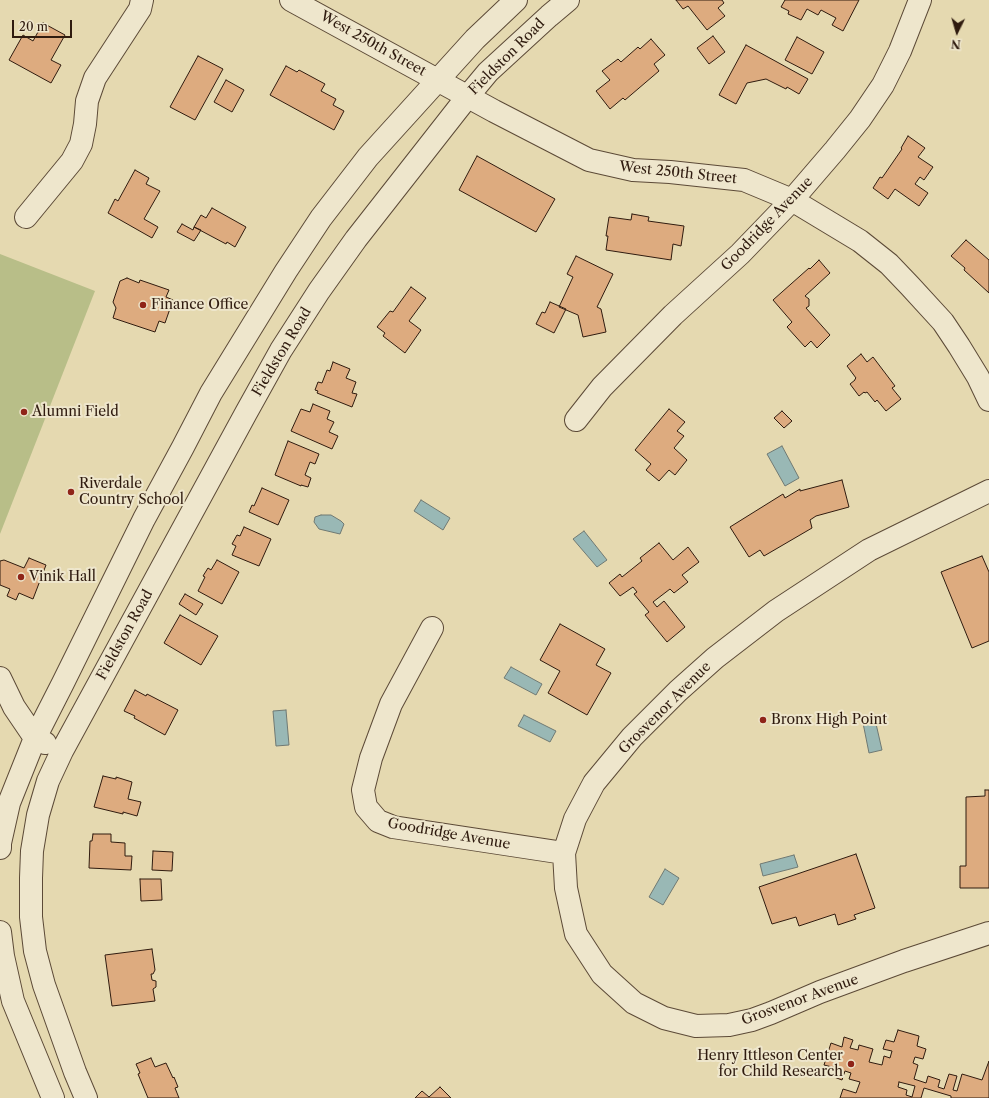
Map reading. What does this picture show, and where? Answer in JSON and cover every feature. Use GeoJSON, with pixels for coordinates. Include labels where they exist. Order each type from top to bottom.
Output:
{"type":"FeatureCollection","features":[{"type":"Feature","properties":{"kind":"street"},"geometry":{"type":"LineString","coordinates":[[26,217],[72,161],[81,144],[85,124],[87,100],[95,78],[140,9],[142,0]]}},
{"type":"Feature","properties":{"kind":"street","name":"West 250th Street"},"geometry":{"type":"LineString","coordinates":[[291,0],[500,114],[589,160],[633,170],[670,172],[744,180],[792,200],[860,241],[889,264],[943,322],[978,377],[989,400]]}},
{"type":"Feature","properties":{"kind":"street"},"geometry":{"type":"LineString","coordinates":[[0,848],[9,803],[35,738],[144,519],[211,393],[286,271],[322,218],[368,157],[475,39],[516,0]]}},
{"type":"Feature","properties":{"kind":"street","name":"Fieldston Road"},"geometry":{"type":"LineString","coordinates":[[86,1098],[75,1072],[44,985],[35,951],[31,917],[32,852],[38,815],[48,781],[62,751],[281,350],[319,291],[356,239],[488,72],[568,0]]}},
{"type":"Feature","properties":{"kind":"street","name":"Goodridge Avenue"},"geometry":{"type":"LineString","coordinates":[[576,420],[602,387],[673,315],[740,254],[792,200],[860,119],[883,85],[900,51],[920,0]]}},
{"type":"Feature","properties":{"kind":"street","name":"Grosvenor Avenue"},"geometry":{"type":"LineString","coordinates":[[989,491],[870,550],[776,611],[715,658],[678,691],[632,737],[594,783],[575,819],[564,853],[566,888],[576,934],[602,974],[634,1003],[664,1018],[696,1026],[729,1025],[752,1020],[820,992],[904,961],[989,933]]}},
{"type":"Feature","properties":{"kind":"street","name":"Goodridge Avenue"},"geometry":{"type":"LineString","coordinates":[[432,628],[391,704],[371,758],[363,790],[366,807],[378,821],[394,827],[564,853]]}},
{"type":"Feature","properties":{"kind":"street"},"geometry":{"type":"LineString","coordinates":[[0,678],[14,707],[35,738],[62,751]]}},
{"type":"Feature","properties":{"kind":"street"},"geometry":{"type":"LineString","coordinates":[[0,932],[3,956],[13,1001],[53,1098]]}},
{"type":"Feature","properties":{"kind":"street"},"geometry":{"type":"LineString","coordinates":[[30,1042],[60,1030]]}},
{"type":"Feature","properties":{"kind":"green space","name":"Alumni Field"},"geometry":{"type":"Polygon","coordinates":[[[0,254],[95,291],[0,534],[0,254]]]}},
{"type":"Feature","properties":{"kind":"water"},"geometry":{"type":"Polygon","coordinates":[[[782,446],[799,478],[785,486],[767,454],[782,446]]]}},
{"type":"Feature","properties":{"kind":"water"},"geometry":{"type":"Polygon","coordinates":[[[421,500],[450,518],[443,530],[414,511],[421,500]]]}},
{"type":"Feature","properties":{"kind":"water"},"geometry":{"type":"Polygon","coordinates":[[[321,515],[331,515],[344,524],[340,534],[319,529],[314,522],[315,517],[321,515]]]}},
{"type":"Feature","properties":{"kind":"water"},"geometry":{"type":"Polygon","coordinates":[[[584,531],[607,560],[597,567],[573,539],[584,531]]]}},
{"type":"Feature","properties":{"kind":"water"},"geometry":{"type":"Polygon","coordinates":[[[511,667],[542,684],[536,695],[504,678],[511,667]]]}},
{"type":"Feature","properties":{"kind":"water"},"geometry":{"type":"Polygon","coordinates":[[[286,710],[289,745],[276,746],[273,711],[286,710]]]}},
{"type":"Feature","properties":{"kind":"water"},"geometry":{"type":"Polygon","coordinates":[[[524,715],[556,731],[550,742],[518,726],[524,715]]]}},
{"type":"Feature","properties":{"kind":"water"},"geometry":{"type":"Polygon","coordinates":[[[874,715],[882,750],[869,753],[862,718],[874,715]]]}},
{"type":"Feature","properties":{"kind":"water"},"geometry":{"type":"Polygon","coordinates":[[[794,855],[798,867],[763,876],[760,864],[794,855]]]}},
{"type":"Feature","properties":{"kind":"water"},"geometry":{"type":"Polygon","coordinates":[[[665,869],[679,878],[663,905],[649,897],[665,869]]]}},
{"type":"Feature","properties":{"kind":"building"},"geometry":{"type":"Polygon","coordinates":[[[676,0],[722,0],[724,3],[718,8],[725,16],[707,30],[688,6],[683,9],[676,0]]]}},
{"type":"Feature","properties":{"kind":"building"},"geometry":{"type":"Polygon","coordinates":[[[785,0],[859,0],[843,31],[832,25],[836,18],[821,10],[818,15],[807,9],[801,20],[788,14],[789,11],[781,7],[785,0]]]}},
{"type":"Feature","properties":{"kind":"building"},"geometry":{"type":"Polygon","coordinates":[[[43,23],[65,35],[51,60],[61,65],[51,83],[9,60],[23,35],[33,41],[43,23]]]}},
{"type":"Feature","properties":{"kind":"building"},"geometry":{"type":"Polygon","coordinates":[[[713,36],[725,52],[709,64],[697,48],[713,36]]]}},
{"type":"Feature","properties":{"kind":"building"},"geometry":{"type":"Polygon","coordinates":[[[797,37],[824,52],[812,74],[785,60],[797,37]]]}},
{"type":"Feature","properties":{"kind":"building"},"geometry":{"type":"Polygon","coordinates":[[[651,39],[665,55],[654,64],[659,71],[625,100],[623,98],[610,109],[596,91],[610,80],[602,71],[618,59],[621,62],[638,47],[640,49],[651,39]]]}},
{"type":"Feature","properties":{"kind":"building"},"geometry":{"type":"Polygon","coordinates":[[[746,45],[808,79],[799,94],[787,87],[786,89],[766,79],[747,83],[736,104],[719,95],[746,45]]]}},
{"type":"Feature","properties":{"kind":"building"},"geometry":{"type":"Polygon","coordinates":[[[198,56],[223,69],[195,120],[170,107],[198,56]]]}},
{"type":"Feature","properties":{"kind":"building"},"geometry":{"type":"Polygon","coordinates":[[[286,66],[297,72],[299,70],[325,84],[321,91],[336,99],[333,105],[344,111],[334,130],[270,95],[286,66]]]}},
{"type":"Feature","properties":{"kind":"building"},"geometry":{"type":"Polygon","coordinates":[[[226,80],[244,90],[232,112],[214,102],[226,80]]]}},
{"type":"Feature","properties":{"kind":"building"},"geometry":{"type":"Polygon","coordinates":[[[908,136],[925,148],[918,157],[933,167],[924,180],[920,177],[915,184],[928,193],[919,206],[895,189],[888,199],[873,188],[880,177],[882,178],[902,149],[901,148],[908,136]]]}},
{"type":"Feature","properties":{"kind":"building"},"geometry":{"type":"Polygon","coordinates":[[[477,156],[555,199],[536,232],[459,190],[477,156]]]}},
{"type":"Feature","properties":{"kind":"building"},"geometry":{"type":"Polygon","coordinates":[[[135,170],[149,178],[146,184],[160,191],[144,219],[158,227],[152,238],[108,213],[115,199],[118,201],[135,170]]]}},
{"type":"Feature","properties":{"kind":"building"},"geometry":{"type":"Polygon","coordinates":[[[212,208],[246,227],[235,247],[227,242],[226,244],[194,227],[201,215],[206,218],[212,208]]]}},
{"type":"Feature","properties":{"kind":"building"},"geometry":{"type":"Polygon","coordinates":[[[632,214],[649,217],[648,221],[684,226],[681,246],[673,244],[671,260],[606,250],[608,236],[606,236],[609,217],[631,220],[632,214]]]}},
{"type":"Feature","properties":{"kind":"building"},"geometry":{"type":"Polygon","coordinates":[[[182,224],[193,230],[194,227],[201,230],[194,241],[177,232],[182,224]]]}},
{"type":"Feature","properties":{"kind":"building"},"geometry":{"type":"Polygon","coordinates":[[[966,240],[989,260],[989,293],[951,256],[966,240]]]}},
{"type":"Feature","properties":{"kind":"building"},"geometry":{"type":"Polygon","coordinates":[[[576,256],[613,274],[597,307],[601,309],[606,332],[583,337],[578,315],[559,307],[573,277],[567,274],[576,256]]]}},
{"type":"Feature","properties":{"kind":"building"},"geometry":{"type":"Polygon","coordinates":[[[819,260],[830,273],[805,296],[809,299],[809,306],[806,308],[830,335],[817,348],[811,341],[805,347],[787,327],[792,322],[773,300],[819,260]]]}},
{"type":"Feature","properties":{"kind":"building","name":"Finance Office"},"geometry":{"type":"Polygon","coordinates":[[[127,278],[139,283],[140,280],[169,290],[166,297],[173,300],[165,323],[159,321],[155,332],[113,318],[116,308],[113,302],[120,281],[127,278]]]}},
{"type":"Feature","properties":{"kind":"building"},"geometry":{"type":"Polygon","coordinates":[[[411,287],[426,298],[409,321],[421,330],[405,353],[383,336],[385,333],[377,327],[390,311],[393,312],[411,287]]]}},
{"type":"Feature","properties":{"kind":"building"},"geometry":{"type":"Polygon","coordinates":[[[550,302],[566,309],[554,333],[536,324],[542,312],[545,313],[550,302]]]}},
{"type":"Feature","properties":{"kind":"building"},"geometry":{"type":"Polygon","coordinates":[[[861,354],[867,362],[873,357],[895,386],[892,388],[901,399],[886,411],[877,400],[875,402],[867,392],[864,392],[859,396],[850,384],[856,378],[847,366],[861,354]]]}},
{"type":"Feature","properties":{"kind":"building"},"geometry":{"type":"Polygon","coordinates":[[[333,362],[350,369],[346,378],[356,382],[352,393],[357,394],[352,407],[317,393],[318,391],[315,390],[318,382],[322,383],[327,370],[330,371],[333,362]]]}},
{"type":"Feature","properties":{"kind":"building"},"geometry":{"type":"Polygon","coordinates":[[[313,404],[330,411],[327,419],[334,422],[329,432],[338,436],[332,449],[291,431],[301,409],[310,412],[313,404]]]}},
{"type":"Feature","properties":{"kind":"building"},"geometry":{"type":"Polygon","coordinates":[[[669,409],[685,422],[677,431],[684,436],[674,448],[687,460],[675,475],[669,470],[659,481],[646,470],[651,464],[635,450],[669,409]]]}},
{"type":"Feature","properties":{"kind":"building"},"geometry":{"type":"Polygon","coordinates":[[[782,411],[792,421],[784,428],[774,418],[782,411]]]}},
{"type":"Feature","properties":{"kind":"building"},"geometry":{"type":"Polygon","coordinates":[[[288,441],[319,454],[315,464],[310,462],[305,475],[311,478],[308,487],[301,486],[275,475],[288,441]]]}},
{"type":"Feature","properties":{"kind":"building"},"geometry":{"type":"Polygon","coordinates":[[[842,480],[849,507],[816,516],[810,520],[812,528],[764,556],[760,550],[749,557],[730,527],[783,494],[785,498],[800,489],[800,491],[842,480]]]}},
{"type":"Feature","properties":{"kind":"building"},"geometry":{"type":"Polygon","coordinates":[[[262,488],[289,500],[278,525],[249,512],[252,505],[254,506],[262,488]]]}},
{"type":"Feature","properties":{"kind":"building"},"geometry":{"type":"Polygon","coordinates":[[[244,527],[271,539],[259,566],[232,555],[236,546],[232,544],[237,535],[240,536],[244,527]]]}},
{"type":"Feature","properties":{"kind":"building"},"geometry":{"type":"Polygon","coordinates":[[[659,543],[673,560],[688,547],[699,562],[682,575],[688,582],[674,593],[670,589],[653,602],[657,607],[664,601],[685,627],[667,642],[645,615],[649,612],[634,594],[637,592],[633,587],[620,596],[609,583],[620,574],[622,577],[642,561],[640,558],[659,543]]]}},
{"type":"Feature","properties":{"kind":"building"},"geometry":{"type":"Polygon","coordinates":[[[982,556],[989,572],[989,641],[972,648],[941,572],[982,556]]]}},
{"type":"Feature","properties":{"kind":"building","name":"Vinik Hall"},"geometry":{"type":"Polygon","coordinates":[[[29,558],[46,565],[33,599],[19,593],[16,600],[7,596],[10,589],[0,585],[0,561],[4,560],[24,568],[29,558]]]}},
{"type":"Feature","properties":{"kind":"building"},"geometry":{"type":"Polygon","coordinates":[[[217,560],[239,572],[222,604],[198,591],[205,577],[203,576],[208,568],[211,570],[217,560]]]}},
{"type":"Feature","properties":{"kind":"building"},"geometry":{"type":"Polygon","coordinates":[[[185,594],[203,604],[196,615],[179,604],[185,594]]]}},
{"type":"Feature","properties":{"kind":"building"},"geometry":{"type":"Polygon","coordinates":[[[180,615],[218,636],[201,665],[164,643],[180,615]]]}},
{"type":"Feature","properties":{"kind":"building"},"geometry":{"type":"Polygon","coordinates":[[[560,624],[605,649],[596,665],[611,673],[587,715],[548,693],[560,671],[540,660],[560,624]]]}},
{"type":"Feature","properties":{"kind":"building"},"geometry":{"type":"Polygon","coordinates":[[[135,690],[146,696],[147,694],[178,710],[165,735],[134,718],[135,716],[124,711],[135,690]]]}},
{"type":"Feature","properties":{"kind":"building"},"geometry":{"type":"Polygon","coordinates":[[[103,776],[116,779],[116,777],[132,782],[128,799],[141,802],[137,816],[94,807],[103,776]]]}},
{"type":"Feature","properties":{"kind":"building"},"geometry":{"type":"Polygon","coordinates":[[[985,790],[989,790],[989,888],[960,888],[960,866],[966,866],[966,797],[985,796],[985,790]]]}},
{"type":"Feature","properties":{"kind":"building"},"geometry":{"type":"Polygon","coordinates":[[[93,834],[111,834],[111,842],[125,843],[125,856],[132,856],[131,870],[89,868],[90,841],[92,841],[93,834]]]}},
{"type":"Feature","properties":{"kind":"building"},"geometry":{"type":"Polygon","coordinates":[[[153,851],[173,852],[172,871],[152,870],[153,851]]]}},
{"type":"Feature","properties":{"kind":"building"},"geometry":{"type":"Polygon","coordinates":[[[856,854],[875,908],[854,915],[856,919],[838,925],[835,914],[799,926],[796,917],[772,924],[759,887],[856,854]]]}},
{"type":"Feature","properties":{"kind":"building"},"geometry":{"type":"Polygon","coordinates":[[[140,879],[161,879],[162,900],[141,901],[140,879]]]}},
{"type":"Feature","properties":{"kind":"building"},"geometry":{"type":"Polygon","coordinates":[[[152,949],[155,970],[153,974],[151,974],[152,980],[156,981],[156,987],[153,989],[155,1001],[112,1006],[105,955],[152,949]]]}},
{"type":"Feature","properties":{"kind":"building","name":"Henry Ittleson Center for Child Research"},"geometry":{"type":"Polygon","coordinates":[[[898,1030],[919,1036],[917,1046],[926,1049],[923,1059],[915,1057],[913,1063],[918,1065],[914,1079],[926,1083],[928,1076],[940,1080],[938,1087],[944,1089],[949,1074],[957,1076],[953,1090],[957,1091],[962,1074],[982,1080],[989,1061],[989,1098],[951,1098],[951,1096],[924,1088],[921,1098],[840,1098],[843,1089],[856,1093],[860,1082],[849,1079],[851,1073],[845,1071],[842,1080],[834,1077],[836,1068],[824,1065],[831,1043],[842,1047],[844,1037],[853,1040],[850,1048],[858,1050],[859,1045],[873,1049],[869,1062],[882,1065],[884,1056],[890,1058],[892,1051],[883,1049],[886,1040],[894,1042],[898,1030]],[[899,1082],[898,1087],[907,1090],[906,1095],[912,1097],[915,1086],[899,1082]]]}},
{"type":"Feature","properties":{"kind":"building"},"geometry":{"type":"Polygon","coordinates":[[[151,1058],[155,1067],[166,1063],[178,1087],[175,1088],[179,1098],[148,1098],[138,1074],[140,1073],[136,1064],[151,1058]]]}},
{"type":"Feature","properties":{"kind":"building"},"geometry":{"type":"Polygon","coordinates":[[[440,1087],[451,1098],[415,1098],[422,1091],[429,1097],[440,1087]]]}},
{"type":"Feature","properties":{"kind":"place","name":"Finance Office"},"geometry":{"type":"Point","coordinates":[143,305]}},
{"type":"Feature","properties":{"kind":"place","name":"Alumni Field"},"geometry":{"type":"Point","coordinates":[24,412]}},
{"type":"Feature","properties":{"kind":"place","name":"Riverdale Country School"},"geometry":{"type":"Point","coordinates":[71,492]}},
{"type":"Feature","properties":{"kind":"place","name":"Vinik Hall"},"geometry":{"type":"Point","coordinates":[21,577]}},
{"type":"Feature","properties":{"kind":"place","name":"Bronx High Point"},"geometry":{"type":"Point","coordinates":[763,720]}},
{"type":"Feature","properties":{"kind":"place","name":"Henry Ittleson Center for Child Research"},"geometry":{"type":"Point","coordinates":[851,1064]}}]}
